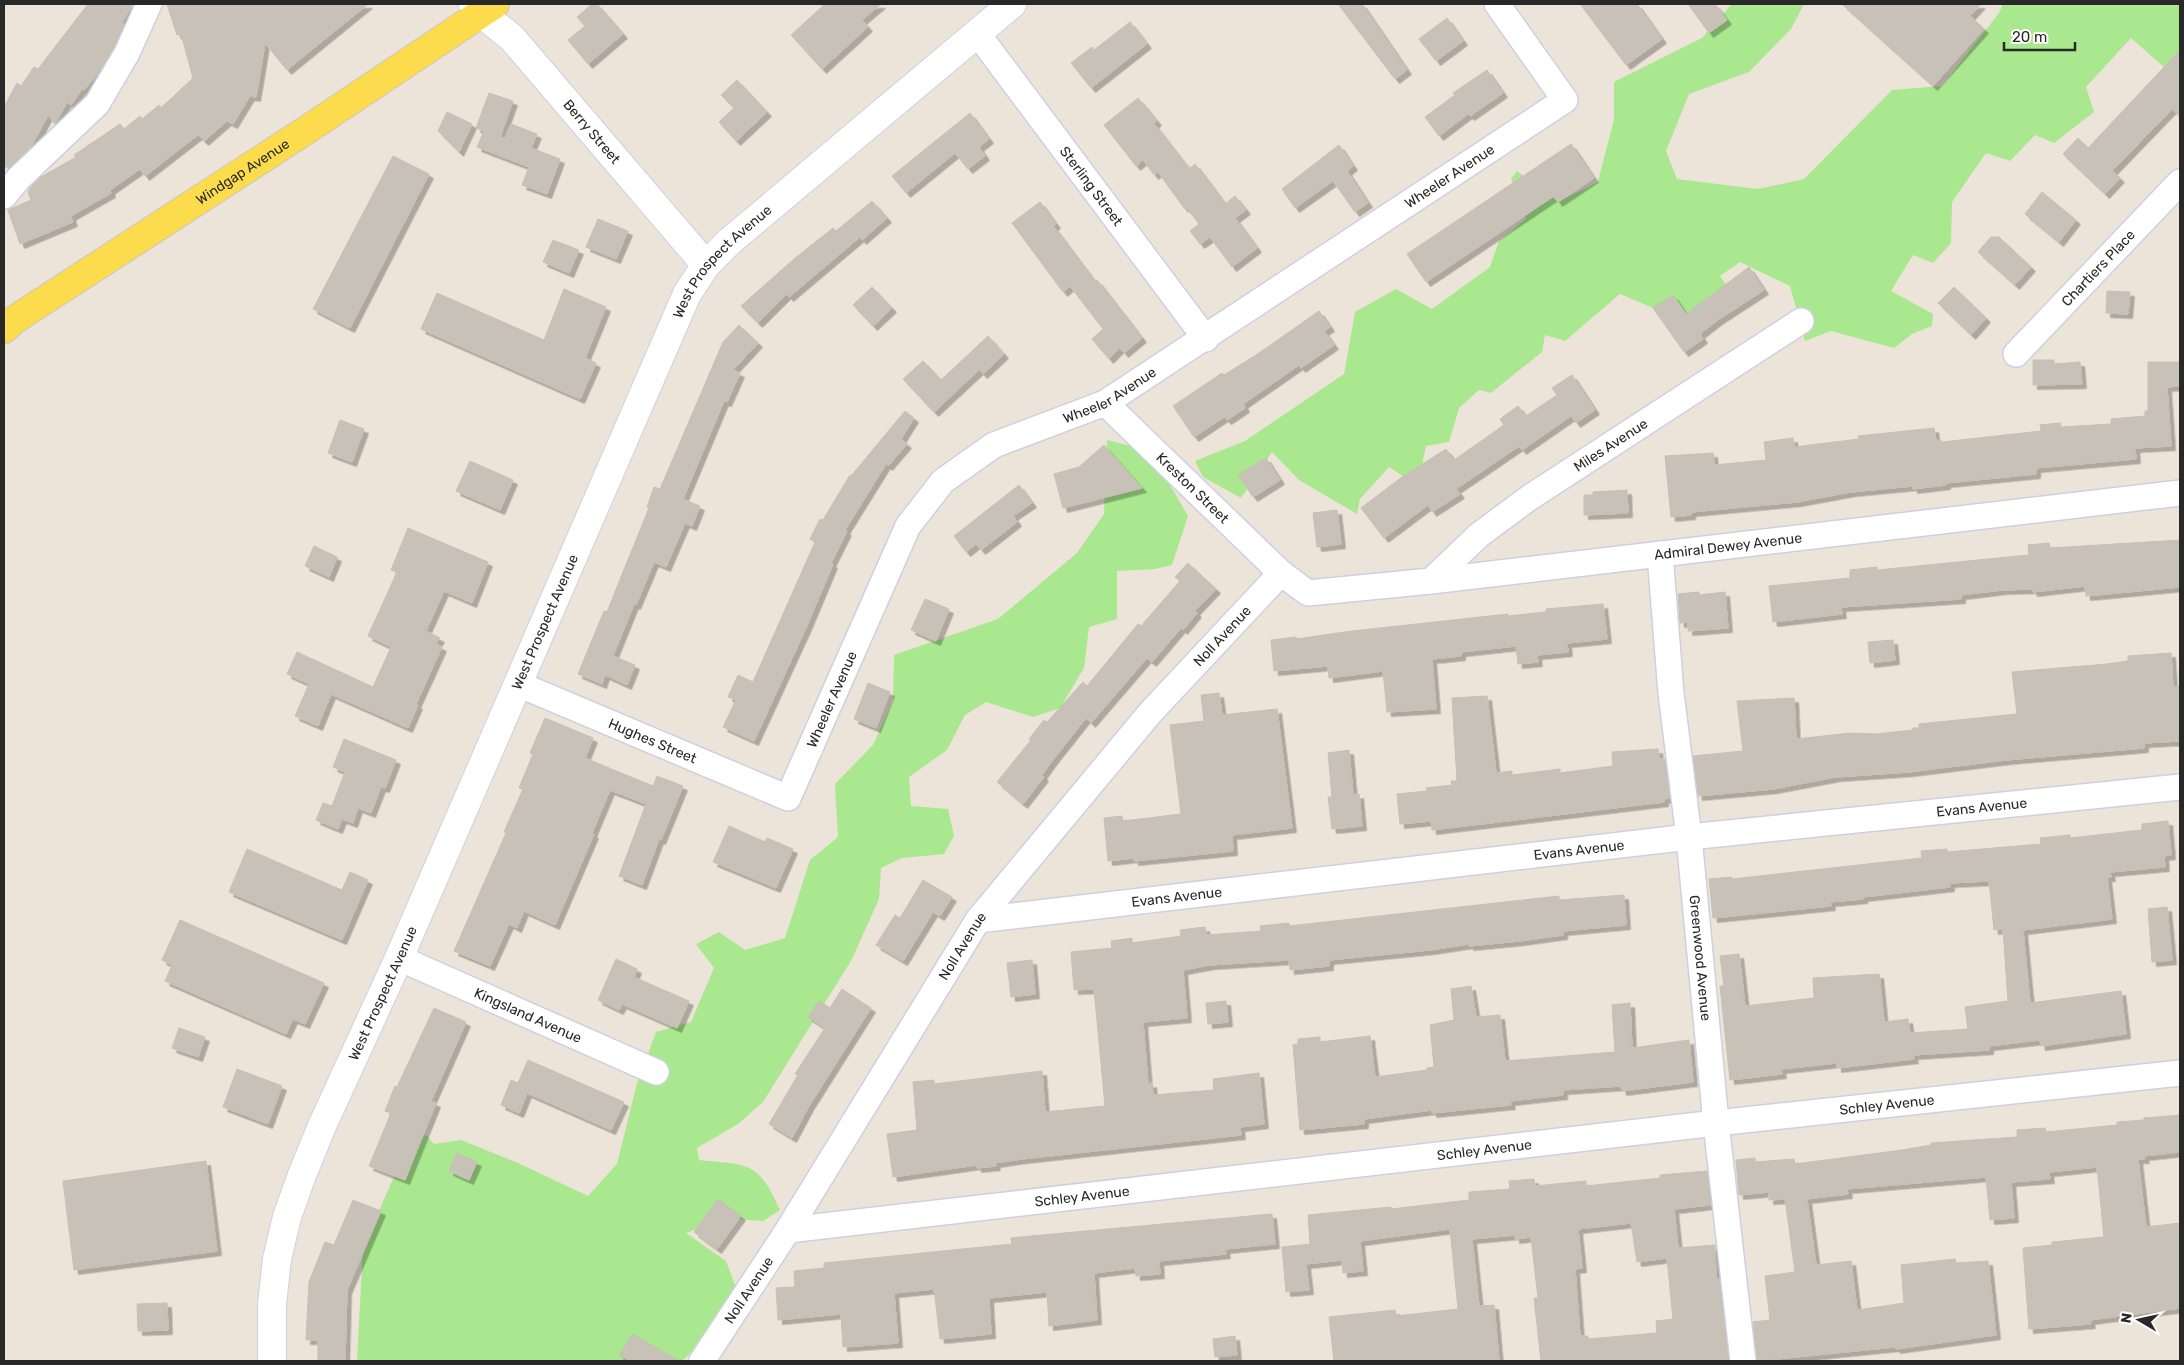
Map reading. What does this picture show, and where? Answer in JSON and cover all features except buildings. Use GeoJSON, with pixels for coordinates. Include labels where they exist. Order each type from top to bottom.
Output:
{"type":"FeatureCollection","features":[{"type":"Feature","properties":{"kind":"main road","name":"Windgap Avenue"},"geometry":{"type":"LineString","coordinates":[[4,329],[14,320],[483,7]]}},
{"type":"Feature","properties":{"kind":"street"},"geometry":{"type":"LineString","coordinates":[[4,196],[19,178],[97,104],[127,54],[149,4]]}},
{"type":"Feature","properties":{"kind":"street","name":"West Prospect Avenue"},"geometry":{"type":"LineString","coordinates":[[272,1361],[272,1304],[277,1259],[287,1217],[322,1126],[399,958],[688,294],[706,265],[730,241],[1012,4]]}},
{"type":"Feature","properties":{"kind":"street","name":"Wheeler Avenue"},"geometry":{"type":"LineString","coordinates":[[788,798],[908,526],[944,481],[994,446],[1105,403],[1206,339],[1566,100],[1497,4]]}},
{"type":"Feature","properties":{"kind":"street","name":"Berry Street"},"geometry":{"type":"LineString","coordinates":[[483,7],[512,38],[706,265]]}},
{"type":"Feature","properties":{"kind":"street","name":"Sterling Street"},"geometry":{"type":"LineString","coordinates":[[977,33],[1206,339]]}},
{"type":"Feature","properties":{"kind":"street","name":"Chartiers Place"},"geometry":{"type":"LineString","coordinates":[[2016,354],[2180,182]]}},
{"type":"Feature","properties":{"kind":"street","name":"Miles Avenue"},"geometry":{"type":"LineString","coordinates":[[1431,581],[1479,535],[1529,498],[1801,321]]}},
{"type":"Feature","properties":{"kind":"street","name":"Kreston Street"},"geometry":{"type":"LineString","coordinates":[[1105,403],[1281,573]]}},
{"type":"Feature","properties":{"kind":"street","name":"Admiral Dewey Avenue"},"geometry":{"type":"LineString","coordinates":[[1281,573],[1308,593],[1431,581],[2180,493]]}},
{"type":"Feature","properties":{"kind":"street","name":"Greenwood Avenue"},"geometry":{"type":"LineString","coordinates":[[1660,554],[1671,693],[1689,837],[1716,1123],[1743,1361]]}},
{"type":"Feature","properties":{"kind":"street","name":"Noll Avenue"},"geometry":{"type":"LineString","coordinates":[[702,1361],[788,1230],[978,920],[1150,713],[1281,573]]}},
{"type":"Feature","properties":{"kind":"street","name":"Hughes Street"},"geometry":{"type":"LineString","coordinates":[[518,684],[788,798]]}},
{"type":"Feature","properties":{"kind":"street","name":"Evans Avenue"},"geometry":{"type":"LineString","coordinates":[[978,920],[1689,837],[2180,787]]}},
{"type":"Feature","properties":{"kind":"street","name":"Kingsland Avenue"},"geometry":{"type":"LineString","coordinates":[[399,958],[656,1072]]}},
{"type":"Feature","properties":{"kind":"street","name":"Schley Avenue"},"geometry":{"type":"LineString","coordinates":[[788,1230],[1716,1123],[2180,1073]]}},
{"type":"Feature","properties":{"kind":"green space"},"geometry":{"type":"Polygon","coordinates":[[[1732,4],[1804,4],[1791,29],[1749,72],[1689,94],[1666,151],[1677,179],[1758,189],[1804,179],[1892,90],[1942,86],[1999,13],[2003,4],[2180,4],[2180,58],[2164,67],[2131,38],[2086,87],[2094,112],[2054,143],[2035,135],[2010,161],[1986,153],[1952,202],[1951,243],[1933,263],[1913,255],[1891,291],[1933,314],[1932,326],[1912,334],[1894,348],[1831,331],[1805,341],[1790,286],[1740,262],[1720,276],[1736,299],[1719,321],[1653,308],[1620,294],[1565,341],[1545,335],[1542,352],[1491,393],[1479,390],[1459,408],[1449,442],[1426,446],[1422,465],[1403,476],[1389,467],[1360,499],[1357,514],[1299,480],[1272,452],[1241,498],[1203,477],[1195,461],[1245,441],[1344,374],[1355,312],[1396,289],[1432,309],[1490,267],[1499,241],[1526,219],[1511,179],[1517,171],[1558,202],[1598,182],[1614,119],[1614,82],[1702,38],[1732,4]]]}},
{"type":"Feature","properties":{"kind":"green space"},"geometry":{"type":"Polygon","coordinates":[[[1107,440],[1131,446],[1170,485],[1188,516],[1172,565],[1155,569],[1117,571],[1117,619],[1089,627],[1084,668],[1060,708],[1033,717],[986,702],[965,715],[947,750],[909,777],[911,806],[948,809],[954,836],[944,854],[902,858],[881,868],[879,899],[851,961],[763,1102],[738,1124],[697,1148],[699,1160],[730,1163],[750,1168],[765,1182],[780,1210],[763,1221],[724,1218],[686,1233],[726,1261],[738,1293],[703,1342],[682,1361],[357,1361],[363,1247],[411,1138],[426,1135],[434,1144],[461,1140],[518,1163],[588,1196],[617,1164],[637,1083],[656,1032],[691,1022],[714,968],[696,944],[719,932],[745,950],[785,938],[810,860],[838,837],[835,784],[873,745],[893,701],[894,655],[998,619],[1077,553],[1104,514],[1107,440]]]}}]}
